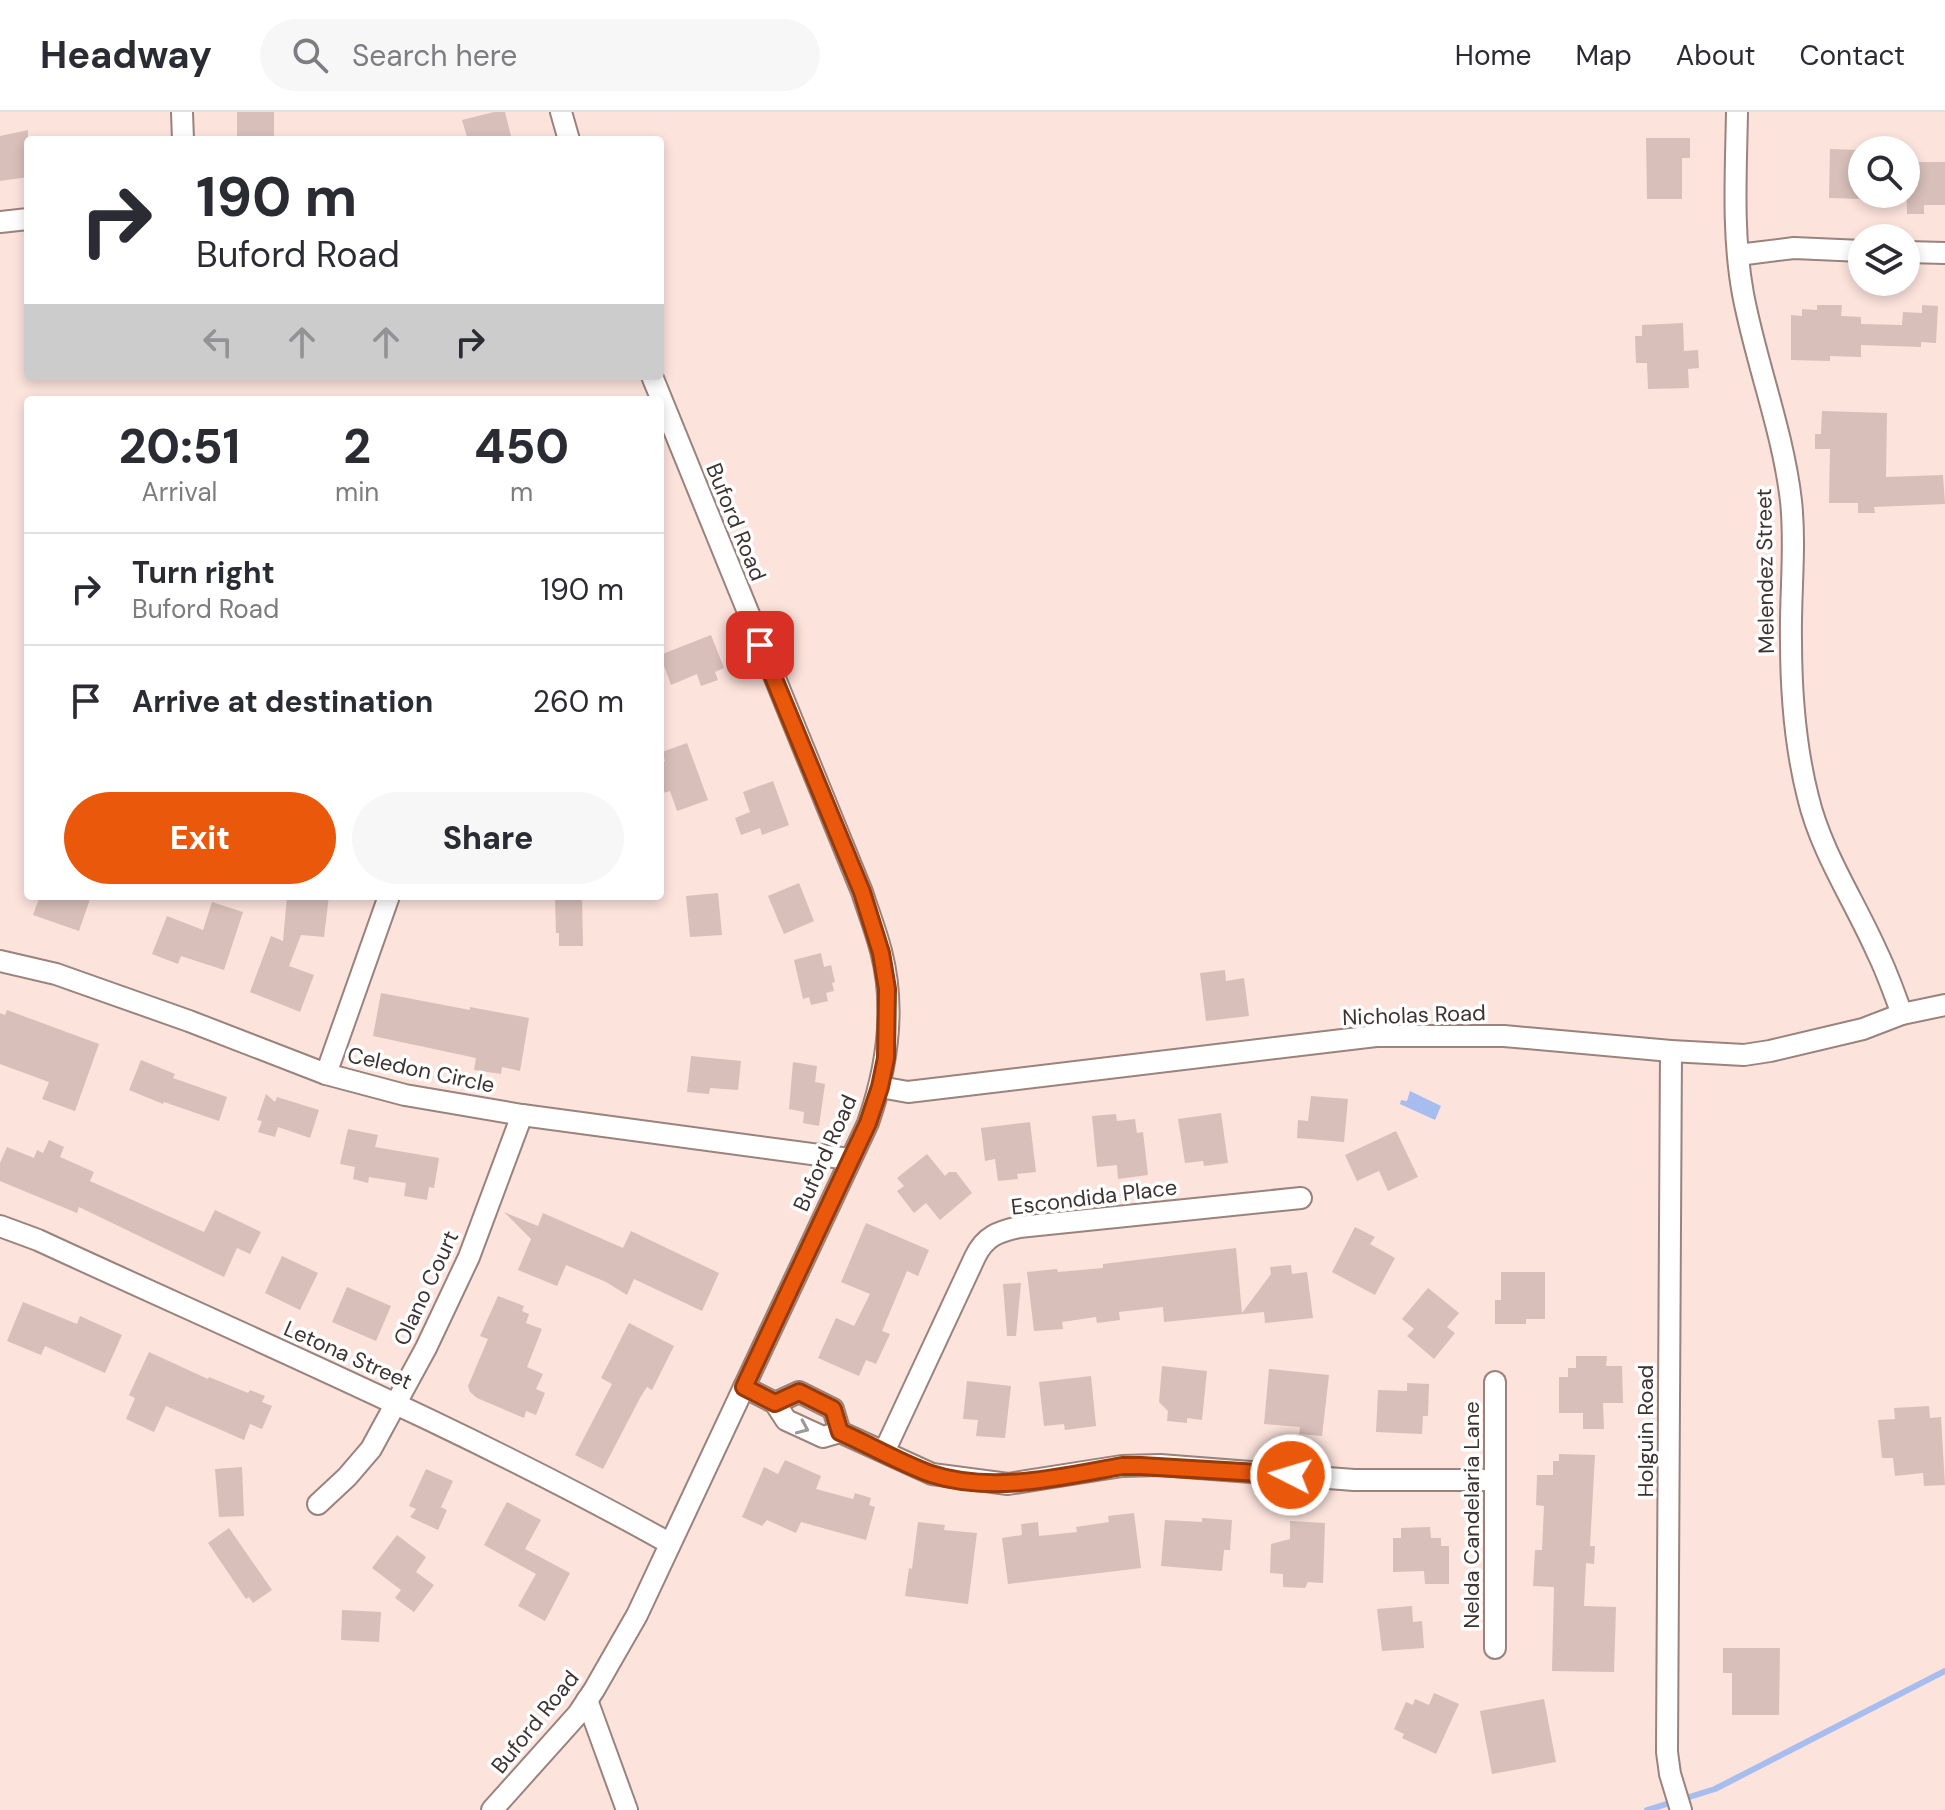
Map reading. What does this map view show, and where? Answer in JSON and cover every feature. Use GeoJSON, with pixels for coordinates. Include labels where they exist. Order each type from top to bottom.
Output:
{"type":"FeatureCollection","features":[{"type":"Feature","properties":{"kind":"street"},"geometry":{"type":"LineString","coordinates":[[182,112],[183,136]]}},
{"type":"Feature","properties":{"kind":"street"},"geometry":{"type":"LineString","coordinates":[[561,112],[568,136]]}},
{"type":"Feature","properties":{"kind":"street","name":"Melendez Street"},"geometry":{"type":"LineString","coordinates":[[1737,112],[1735,199],[1742,290],[1791,501],[1794,543],[1790,637],[1794,720],[1807,795],[1826,848],[1878,952],[1902,1014]]}},
{"type":"Feature","properties":{"kind":"street"},"geometry":{"type":"LineString","coordinates":[[0,222],[24,219]]}},
{"type":"Feature","properties":{"kind":"street"},"geometry":{"type":"LineString","coordinates":[[1738,255],[1794,248],[1848,250]]}},
{"type":"Feature","properties":{"kind":"street"},"geometry":{"type":"LineString","coordinates":[[1920,252],[1945,253]]}},
{"type":"Feature","properties":{"kind":"street","name":"Buford Road"},"geometry":{"type":"LineString","coordinates":[[492,1810],[558,1738],[587,1700],[637,1615],[868,1123],[880,1087],[888,1020],[881,953],[862,892],[664,405]]}},
{"type":"Feature","properties":{"kind":"street"},"geometry":{"type":"LineString","coordinates":[[326,1074],[388,900]]}},
{"type":"Feature","properties":{"kind":"street","name":"Celedon Circle"},"geometry":{"type":"LineString","coordinates":[[0,961],[56,974],[326,1074],[405,1095],[522,1115],[849,1159]]}},
{"type":"Feature","properties":{"kind":"street","name":"Nicholas Road"},"geometry":{"type":"LineString","coordinates":[[880,1087],[908,1092],[1376,1036],[1504,1036],[1744,1055],[1863,1029],[1902,1014],[1945,1005]]}},
{"type":"Feature","properties":{"kind":"street","name":"Holguin Road"},"geometry":{"type":"LineString","coordinates":[[1671,1051],[1667,1752],[1681,1810]]}},
{"type":"Feature","properties":{"kind":"street","name":"Olano Court"},"geometry":{"type":"LineString","coordinates":[[318,1504],[371,1449],[397,1403],[469,1257],[522,1115]]}},
{"type":"Feature","properties":{"kind":"street","name":"Escondida Place"},"geometry":{"type":"LineString","coordinates":[[884,1452],[975,1257],[983,1242],[996,1233],[1019,1227],[1301,1198]]}},
{"type":"Feature","properties":{"kind":"street","name":"Letona Street"},"geometry":{"type":"LineString","coordinates":[[0,1226],[38,1240],[397,1403],[580,1493],[669,1543]]}},
{"type":"Feature","properties":{"kind":"street","name":"Nelda Candelaria Lane"},"geometry":{"type":"LineString","coordinates":[[1495,1382],[1495,1648]]}},
{"type":"Feature","properties":{"kind":"street"},"geometry":{"type":"LineString","coordinates":[[744,1387],[775,1403],[786,1420],[823,1437],[840,1432],[932,1474],[1008,1484],[1122,1466],[1160,1465],[1354,1480],[1495,1480]]}},
{"type":"Feature","properties":{"kind":"street"},"geometry":{"type":"LineString","coordinates":[[775,1403],[799,1392],[833,1409],[840,1432]]}},
{"type":"Feature","properties":{"kind":"street"},"geometry":{"type":"LineString","coordinates":[[587,1700],[627,1810]]}},
{"type":"Feature","properties":{"kind":"water"},"geometry":{"type":"Polygon","coordinates":[[[1410,1091],[1441,1106],[1435,1120],[1400,1104],[1401,1100],[1407,1101],[1410,1091]]]}},
{"type":"Feature","properties":{"kind":"building"},"geometry":{"type":"Polygon","coordinates":[[[237,112],[274,112],[274,136],[237,136],[237,112]]]}},
{"type":"Feature","properties":{"kind":"building"},"geometry":{"type":"Polygon","coordinates":[[[505,112],[511,136],[467,136],[462,120],[505,112]]]}},
{"type":"Feature","properties":{"kind":"building"},"geometry":{"type":"Polygon","coordinates":[[[28,130],[28,136],[24,136],[24,178],[0,181],[0,136],[28,130]]]}},
{"type":"Feature","properties":{"kind":"building"},"geometry":{"type":"Polygon","coordinates":[[[1646,138],[1690,138],[1690,158],[1682,158],[1682,199],[1647,199],[1646,138]]]}},
{"type":"Feature","properties":{"kind":"building"},"geometry":{"type":"Polygon","coordinates":[[[1830,149],[1848,150],[1848,199],[1829,198],[1830,149]]]}},
{"type":"Feature","properties":{"kind":"building"},"geometry":{"type":"Polygon","coordinates":[[[1920,162],[1945,162],[1945,205],[1924,205],[1924,214],[1907,214],[1907,208],[1920,208],[1920,162]]]}},
{"type":"Feature","properties":{"kind":"building"},"geometry":{"type":"Polygon","coordinates":[[[1817,305],[1842,305],[1841,316],[1861,317],[1861,324],[1902,325],[1903,312],[1922,313],[1922,305],[1938,306],[1936,343],[1921,342],[1921,347],[1861,345],[1861,357],[1830,356],[1830,361],[1791,360],[1791,315],[1802,316],[1802,309],[1817,310],[1817,305]]]}},
{"type":"Feature","properties":{"kind":"building"},"geometry":{"type":"Polygon","coordinates":[[[1683,323],[1684,351],[1698,350],[1699,368],[1688,369],[1689,388],[1648,389],[1647,363],[1636,363],[1635,336],[1642,336],[1642,325],[1683,323]]]}},
{"type":"Feature","properties":{"kind":"building"},"geometry":{"type":"Polygon","coordinates":[[[1822,411],[1887,413],[1886,477],[1943,475],[1945,504],[1874,507],[1875,513],[1858,513],[1858,503],[1829,503],[1830,449],[1815,449],[1815,434],[1821,434],[1822,411]]]}},
{"type":"Feature","properties":{"kind":"building"},"geometry":{"type":"Polygon","coordinates":[[[711,635],[724,668],[715,672],[718,680],[701,686],[697,674],[671,685],[664,666],[664,653],[711,635]]]}},
{"type":"Feature","properties":{"kind":"building"},"geometry":{"type":"Polygon","coordinates":[[[687,743],[708,800],[677,811],[670,791],[664,793],[664,751],[687,743]]]}},
{"type":"Feature","properties":{"kind":"building"},"geometry":{"type":"Polygon","coordinates":[[[773,781],[789,825],[762,835],[760,828],[741,835],[735,818],[750,812],[743,792],[773,781]]]}},
{"type":"Feature","properties":{"kind":"building"},"geometry":{"type":"Polygon","coordinates":[[[799,883],[814,921],[784,934],[768,896],[799,883]]]}},
{"type":"Feature","properties":{"kind":"building"},"geometry":{"type":"Polygon","coordinates":[[[718,893],[722,935],[690,937],[686,896],[718,893]]]}},
{"type":"Feature","properties":{"kind":"building"},"geometry":{"type":"Polygon","coordinates":[[[39,900],[90,900],[79,931],[33,915],[39,900]]]}},
{"type":"Feature","properties":{"kind":"building"},"geometry":{"type":"Polygon","coordinates":[[[287,900],[329,900],[324,937],[301,935],[289,966],[314,975],[300,1012],[250,992],[271,936],[283,941],[287,900]]]}},
{"type":"Feature","properties":{"kind":"building"},"geometry":{"type":"Polygon","coordinates":[[[555,900],[582,900],[583,946],[559,946],[559,933],[556,933],[555,900]]]}},
{"type":"Feature","properties":{"kind":"building"},"geometry":{"type":"Polygon","coordinates":[[[212,902],[243,912],[224,970],[181,956],[178,964],[152,954],[167,916],[203,930],[212,902]]]}},
{"type":"Feature","properties":{"kind":"building"},"geometry":{"type":"Polygon","coordinates":[[[821,953],[824,967],[831,965],[834,991],[826,993],[828,1001],[811,1005],[809,997],[803,999],[794,960],[821,953]]]}},
{"type":"Feature","properties":{"kind":"building"},"geometry":{"type":"Polygon","coordinates":[[[1225,970],[1226,981],[1244,978],[1249,1016],[1206,1021],[1200,973],[1225,970]]]}},
{"type":"Feature","properties":{"kind":"building"},"geometry":{"type":"Polygon","coordinates":[[[381,993],[529,1018],[520,1071],[502,1067],[501,1074],[474,1070],[476,1058],[373,1036],[381,993]]]}},
{"type":"Feature","properties":{"kind":"building"},"geometry":{"type":"Polygon","coordinates":[[[7,1010],[99,1044],[75,1111],[42,1099],[49,1082],[0,1064],[0,1013],[5,1015],[7,1010]]]}},
{"type":"Feature","properties":{"kind":"building"},"geometry":{"type":"Polygon","coordinates":[[[691,1056],[741,1061],[738,1090],[710,1088],[709,1094],[687,1092],[691,1056]]]}},
{"type":"Feature","properties":{"kind":"building"},"geometry":{"type":"Polygon","coordinates":[[[141,1060],[175,1074],[173,1078],[227,1097],[219,1121],[129,1090],[141,1060]]]}},
{"type":"Feature","properties":{"kind":"building"},"geometry":{"type":"Polygon","coordinates":[[[793,1062],[817,1066],[815,1082],[825,1084],[819,1126],[803,1123],[804,1112],[789,1109],[793,1062]]]}},
{"type":"Feature","properties":{"kind":"building"},"geometry":{"type":"Polygon","coordinates":[[[266,1094],[275,1102],[277,1097],[319,1110],[310,1138],[278,1127],[275,1137],[258,1132],[262,1121],[257,1120],[266,1094]]]}},
{"type":"Feature","properties":{"kind":"building"},"geometry":{"type":"Polygon","coordinates":[[[1311,1096],[1348,1099],[1344,1142],[1297,1138],[1298,1120],[1308,1121],[1311,1096]]]}},
{"type":"Feature","properties":{"kind":"building"},"geometry":{"type":"Polygon","coordinates":[[[1221,1113],[1228,1163],[1204,1166],[1203,1161],[1185,1163],[1178,1119],[1221,1113]]]}},
{"type":"Feature","properties":{"kind":"building"},"geometry":{"type":"Polygon","coordinates":[[[1116,1114],[1117,1121],[1135,1119],[1137,1133],[1143,1132],[1148,1175],[1118,1179],[1117,1165],[1097,1167],[1092,1116],[1116,1114]]]}},
{"type":"Feature","properties":{"kind":"building"},"geometry":{"type":"Polygon","coordinates":[[[1030,1122],[1036,1172],[1017,1174],[1018,1179],[998,1181],[995,1159],[985,1161],[981,1128],[1030,1122]]]}},
{"type":"Feature","properties":{"kind":"building"},"geometry":{"type":"Polygon","coordinates":[[[348,1129],[378,1135],[375,1147],[439,1158],[434,1188],[429,1187],[427,1200],[404,1196],[406,1183],[369,1177],[368,1183],[353,1179],[355,1167],[340,1164],[348,1129]]]}},
{"type":"Feature","properties":{"kind":"building"},"geometry":{"type":"Polygon","coordinates":[[[1396,1131],[1418,1177],[1388,1191],[1379,1171],[1357,1181],[1345,1155],[1396,1131]]]}},
{"type":"Feature","properties":{"kind":"building"},"geometry":{"type":"Polygon","coordinates":[[[49,1140],[64,1147],[60,1157],[94,1172],[90,1181],[204,1232],[215,1210],[261,1232],[250,1254],[237,1248],[224,1277],[79,1207],[77,1213],[0,1181],[0,1163],[7,1147],[34,1158],[37,1150],[43,1153],[49,1140]]]}},
{"type":"Feature","properties":{"kind":"building"},"geometry":{"type":"Polygon","coordinates":[[[927,1154],[945,1176],[956,1172],[972,1193],[940,1220],[926,1203],[914,1213],[897,1191],[904,1186],[897,1178],[927,1154]]]}},
{"type":"Feature","properties":{"kind":"building"},"geometry":{"type":"Polygon","coordinates":[[[504,1212],[538,1226],[543,1213],[623,1248],[631,1231],[719,1273],[702,1311],[634,1279],[627,1295],[566,1265],[557,1286],[518,1270],[531,1239],[504,1212]]]}},
{"type":"Feature","properties":{"kind":"building"},"geometry":{"type":"Polygon","coordinates":[[[866,1223],[929,1250],[918,1276],[907,1271],[882,1331],[890,1334],[876,1364],[866,1360],[859,1376],[818,1358],[836,1318],[854,1326],[870,1294],[841,1282],[866,1223]]]}},
{"type":"Feature","properties":{"kind":"building"},"geometry":{"type":"Polygon","coordinates":[[[1355,1227],[1375,1237],[1370,1244],[1395,1258],[1375,1295],[1332,1272],[1355,1227]]]}},
{"type":"Feature","properties":{"kind":"building"},"geometry":{"type":"Polygon","coordinates":[[[1236,1248],[1242,1313],[1271,1274],[1270,1267],[1291,1265],[1292,1274],[1307,1272],[1313,1318],[1265,1323],[1264,1312],[1164,1322],[1163,1307],[1119,1312],[1120,1320],[1097,1323],[1096,1317],[1062,1322],[1063,1329],[1034,1331],[1027,1272],[1103,1268],[1103,1264],[1236,1248]]]}},
{"type":"Feature","properties":{"kind":"building"},"geometry":{"type":"Polygon","coordinates":[[[282,1256],[318,1273],[300,1310],[265,1293],[282,1256]]]}},
{"type":"Feature","properties":{"kind":"building"},"geometry":{"type":"Polygon","coordinates":[[[1501,1272],[1545,1272],[1545,1319],[1526,1319],[1526,1324],[1495,1324],[1495,1300],[1501,1300],[1501,1272]]]}},
{"type":"Feature","properties":{"kind":"building"},"geometry":{"type":"Polygon","coordinates":[[[1021,1283],[1016,1336],[1007,1336],[1003,1284],[1021,1283]]]}},
{"type":"Feature","properties":{"kind":"building"},"geometry":{"type":"Polygon","coordinates":[[[347,1287],[391,1306],[376,1341],[332,1322],[347,1287]]]}},
{"type":"Feature","properties":{"kind":"building"},"geometry":{"type":"Polygon","coordinates":[[[1428,1288],[1459,1313],[1447,1327],[1455,1333],[1434,1359],[1407,1336],[1414,1329],[1402,1319],[1428,1288]]]}},
{"type":"Feature","properties":{"kind":"building"},"geometry":{"type":"Polygon","coordinates":[[[498,1296],[524,1306],[522,1311],[529,1314],[526,1323],[542,1329],[527,1367],[543,1374],[536,1389],[545,1393],[536,1415],[526,1411],[524,1418],[477,1398],[468,1386],[488,1339],[480,1336],[498,1296]]]}},
{"type":"Feature","properties":{"kind":"building"},"geometry":{"type":"Polygon","coordinates":[[[23,1302],[77,1324],[80,1316],[122,1335],[105,1373],[45,1346],[41,1355],[7,1341],[23,1302]]]}},
{"type":"Feature","properties":{"kind":"building"},"geometry":{"type":"Polygon","coordinates":[[[629,1323],[674,1346],[652,1390],[647,1387],[640,1398],[603,1469],[575,1455],[612,1384],[601,1378],[629,1323]]]}},
{"type":"Feature","properties":{"kind":"building"},"geometry":{"type":"Polygon","coordinates":[[[149,1352],[208,1379],[265,1396],[262,1402],[272,1406],[262,1429],[250,1424],[244,1440],[166,1406],[154,1432],[126,1419],[135,1398],[129,1395],[149,1352]]]}},
{"type":"Feature","properties":{"kind":"building"},"geometry":{"type":"Polygon","coordinates":[[[1576,1356],[1607,1356],[1606,1366],[1622,1366],[1623,1403],[1603,1403],[1604,1429],[1583,1429],[1583,1413],[1559,1413],[1559,1377],[1568,1377],[1568,1368],[1576,1368],[1576,1356]]]}},
{"type":"Feature","properties":{"kind":"building"},"geometry":{"type":"Polygon","coordinates":[[[1162,1366],[1207,1371],[1202,1420],[1187,1418],[1187,1423],[1167,1421],[1168,1411],[1159,1402],[1162,1366]]]}},
{"type":"Feature","properties":{"kind":"building"},"geometry":{"type":"Polygon","coordinates":[[[1269,1369],[1329,1375],[1322,1436],[1299,1434],[1300,1427],[1264,1424],[1269,1369]]]}},
{"type":"Feature","properties":{"kind":"building"},"geometry":{"type":"Polygon","coordinates":[[[1091,1376],[1096,1426],[1065,1430],[1064,1424],[1044,1426],[1039,1382],[1091,1376]]]}},
{"type":"Feature","properties":{"kind":"building"},"geometry":{"type":"Polygon","coordinates":[[[967,1381],[1011,1386],[1005,1438],[976,1436],[978,1420],[963,1419],[967,1381]]]}},
{"type":"Feature","properties":{"kind":"building"},"geometry":{"type":"Polygon","coordinates":[[[1407,1383],[1429,1384],[1428,1416],[1423,1416],[1422,1434],[1376,1432],[1378,1390],[1407,1391],[1407,1383]]]}},
{"type":"Feature","properties":{"kind":"building"},"geometry":{"type":"Polygon","coordinates":[[[1929,1406],[1930,1418],[1941,1417],[1945,1485],[1924,1486],[1923,1473],[1895,1476],[1893,1458],[1882,1458],[1878,1420],[1895,1419],[1894,1408],[1929,1406]]]}},
{"type":"Feature","properties":{"kind":"building"},"geometry":{"type":"Polygon","coordinates":[[[1559,1454],[1595,1455],[1590,1546],[1595,1546],[1594,1564],[1586,1563],[1584,1606],[1616,1607],[1614,1672],[1552,1671],[1554,1587],[1533,1586],[1535,1550],[1542,1550],[1544,1506],[1536,1505],[1537,1475],[1553,1475],[1553,1461],[1559,1461],[1559,1454]]]}},
{"type":"Feature","properties":{"kind":"building"},"geometry":{"type":"Polygon","coordinates":[[[785,1460],[821,1476],[816,1489],[853,1499],[855,1493],[871,1498],[869,1505],[875,1507],[866,1540],[801,1522],[796,1533],[767,1520],[762,1526],[742,1517],[764,1467],[778,1474],[785,1460]]]}},
{"type":"Feature","properties":{"kind":"building"},"geometry":{"type":"Polygon","coordinates":[[[242,1467],[244,1516],[219,1517],[215,1469],[242,1467]]]}},
{"type":"Feature","properties":{"kind":"building"},"geometry":{"type":"Polygon","coordinates":[[[426,1469],[453,1481],[441,1507],[447,1510],[438,1530],[410,1517],[416,1509],[409,1506],[426,1469]]]}},
{"type":"Feature","properties":{"kind":"building"},"geometry":{"type":"Polygon","coordinates":[[[507,1502],[541,1520],[525,1549],[570,1573],[545,1621],[518,1606],[536,1574],[484,1545],[507,1502]]]}},
{"type":"Feature","properties":{"kind":"building"},"geometry":{"type":"Polygon","coordinates":[[[1134,1513],[1141,1568],[1008,1584],[1002,1538],[1022,1535],[1021,1524],[1038,1522],[1039,1536],[1077,1532],[1076,1527],[1109,1522],[1108,1516],[1134,1513]]]}},
{"type":"Feature","properties":{"kind":"building"},"geometry":{"type":"Polygon","coordinates":[[[1202,1518],[1232,1520],[1230,1550],[1224,1550],[1222,1571],[1161,1566],[1165,1520],[1202,1522],[1202,1518]]]}},
{"type":"Feature","properties":{"kind":"building"},"geometry":{"type":"Polygon","coordinates":[[[1290,1521],[1325,1523],[1323,1583],[1308,1582],[1305,1588],[1283,1587],[1283,1574],[1270,1573],[1271,1544],[1290,1539],[1290,1521]]]}},
{"type":"Feature","properties":{"kind":"building"},"geometry":{"type":"Polygon","coordinates":[[[918,1522],[945,1525],[944,1530],[977,1533],[968,1604],[905,1596],[918,1522]]]}},
{"type":"Feature","properties":{"kind":"building"},"geometry":{"type":"Polygon","coordinates":[[[1430,1527],[1431,1538],[1441,1538],[1441,1546],[1449,1546],[1449,1584],[1425,1584],[1424,1571],[1393,1572],[1393,1538],[1401,1538],[1401,1528],[1430,1527]]]}},
{"type":"Feature","properties":{"kind":"building"},"geometry":{"type":"Polygon","coordinates":[[[229,1528],[272,1590],[253,1603],[249,1597],[246,1599],[208,1543],[229,1528]]]}},
{"type":"Feature","properties":{"kind":"building"},"geometry":{"type":"Polygon","coordinates":[[[397,1535],[426,1557],[416,1572],[434,1585],[414,1612],[395,1598],[401,1590],[372,1568],[397,1535]]]}},
{"type":"Feature","properties":{"kind":"building"},"geometry":{"type":"Polygon","coordinates":[[[1412,1606],[1413,1622],[1422,1621],[1424,1648],[1382,1651],[1377,1609],[1412,1606]]]}},
{"type":"Feature","properties":{"kind":"building"},"geometry":{"type":"Polygon","coordinates":[[[342,1610],[381,1612],[379,1642],[341,1640],[342,1610]]]}},
{"type":"Feature","properties":{"kind":"building"},"geometry":{"type":"Polygon","coordinates":[[[1723,1648],[1780,1648],[1779,1715],[1732,1715],[1732,1673],[1723,1673],[1723,1648]]]}},
{"type":"Feature","properties":{"kind":"building"},"geometry":{"type":"Polygon","coordinates":[[[1434,1693],[1459,1704],[1436,1754],[1402,1738],[1404,1734],[1394,1729],[1406,1702],[1413,1705],[1415,1699],[1429,1705],[1434,1693]]]}},
{"type":"Feature","properties":{"kind":"building"},"geometry":{"type":"Polygon","coordinates":[[[1544,1699],[1556,1762],[1492,1774],[1480,1711],[1544,1699]]]}},
{"type":"Feature","properties":{"kind":"waterway"},"geometry":{"type":"LineString","coordinates":[[1647,1810],[1715,1789],[1945,1671]]}},
{"type":"Feature","properties":{"kind":"route"},"geometry":{"type":"LineString","coordinates":[[760,645],[862,892],[881,953],[888,1020],[886,1058],[868,1123],[744,1387],[775,1403],[799,1392],[833,1409],[840,1432],[932,1474],[963,1479],[1008,1484],[1122,1466],[1160,1465],[1291,1475]]}}]}
